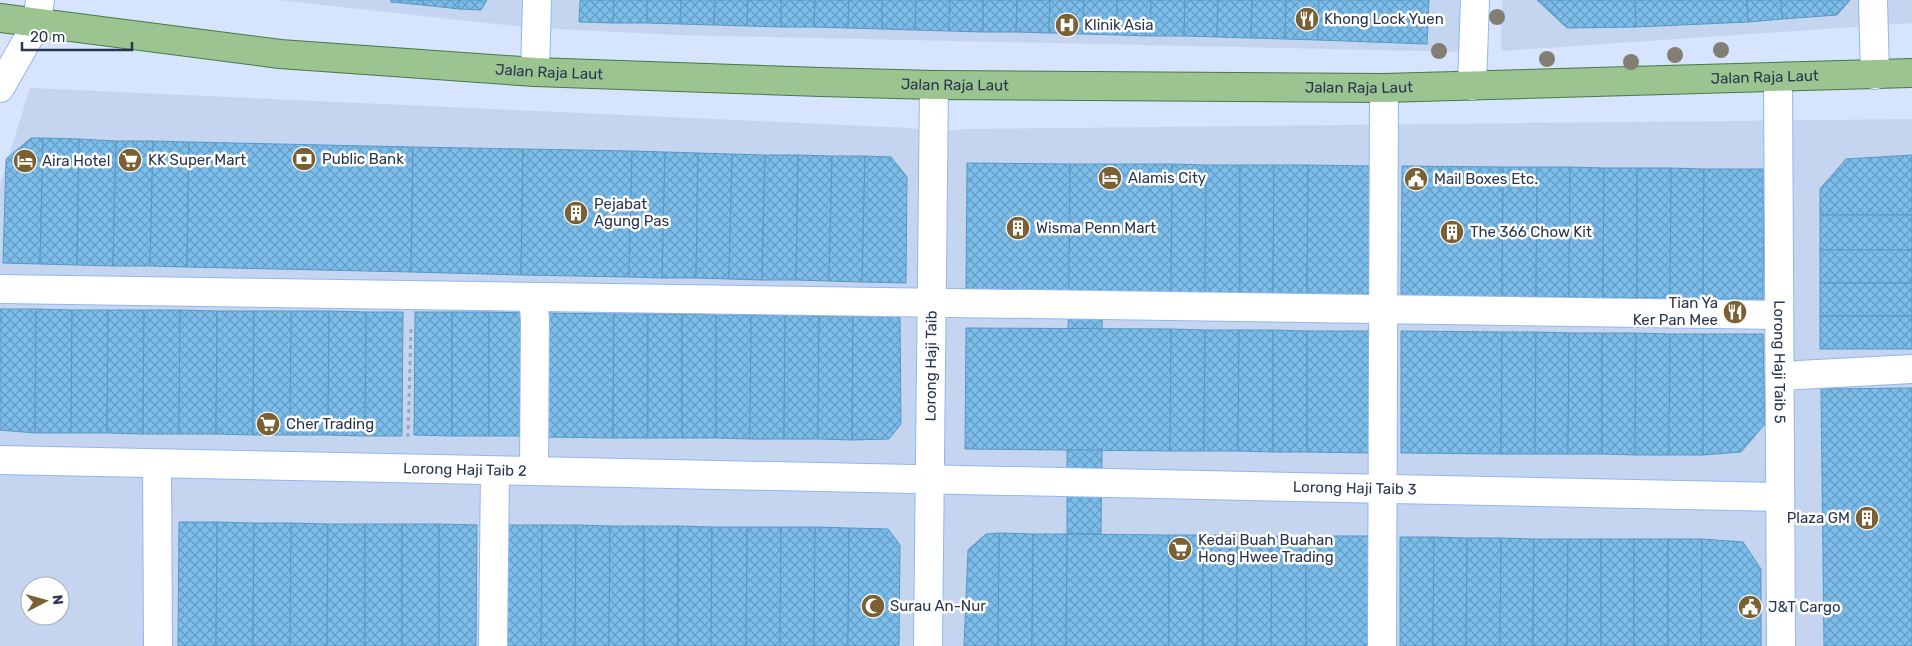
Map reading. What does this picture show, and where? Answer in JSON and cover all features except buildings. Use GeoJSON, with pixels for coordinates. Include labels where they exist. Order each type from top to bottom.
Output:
{"type":"FeatureCollection","features":[{"type":"Feature","properties":{"kind":"main road","name":"Jalan Raja Laut"},"geometry":{"type":"LineString","coordinates":[[0,18],[38,11],[280,54],[535,72],[934,85],[1384,88],[1912,73]]}},
{"type":"Feature","properties":{"kind":"street"},"geometry":{"type":"LineString","coordinates":[[535,72],[537,0]]}},
{"type":"Feature","properties":{"kind":"street"},"geometry":{"type":"LineString","coordinates":[[1472,86],[1475,0]]}},
{"type":"Feature","properties":{"kind":"street"},"geometry":{"type":"LineString","coordinates":[[1873,0],[1876,75]]}},
{"type":"Feature","properties":{"kind":"street"},"geometry":{"type":"LineString","coordinates":[[0,88],[38,11]]}},
{"type":"Feature","properties":{"kind":"street","name":"Lorong Haji Taib 5"},"geometry":{"type":"LineString","coordinates":[[1778,78],[1781,646]]}},
{"type":"Feature","properties":{"kind":"street","name":"Lorong Haji Taib"},"geometry":{"type":"LineString","coordinates":[[928,646],[934,85]]}},
{"type":"Feature","properties":{"kind":"street"},"geometry":{"type":"LineString","coordinates":[[1382,646],[1384,88]]}},
{"type":"Feature","properties":{"kind":"street"},"geometry":{"type":"LineString","coordinates":[[0,289],[1779,315]]}},
{"type":"Feature","properties":{"kind":"street"},"geometry":{"type":"LineString","coordinates":[[533,297],[534,471]]}},
{"type":"Feature","properties":{"kind":"street"},"geometry":{"type":"LineString","coordinates":[[1780,376],[1912,369]]}},
{"type":"Feature","properties":{"kind":"street","name":"Lorong Haji Taib 2"},"geometry":{"type":"LineString","coordinates":[[0,460],[930,479]]}},
{"type":"Feature","properties":{"kind":"street"},"geometry":{"type":"LineString","coordinates":[[157,464],[158,646]]}},
{"type":"Feature","properties":{"kind":"street"},"geometry":{"type":"LineString","coordinates":[[493,646],[495,470]]}},
{"type":"Feature","properties":{"kind":"street","name":"Lorong Haji Taib 3"},"geometry":{"type":"LineString","coordinates":[[930,479],[1780,497]]}},
{"type":"Feature","properties":{"kind":"path"},"geometry":{"type":"LineString","coordinates":[[408,438],[411,295]]}},
{"type":"Feature","properties":{"kind":"shaded area"},"geometry":{"type":"Polygon","coordinates":[[[277,0],[1465,0],[1464,52],[675,35],[523,27],[277,0]]]}},
{"type":"Feature","properties":{"kind":"shaded area"},"geometry":{"type":"Polygon","coordinates":[[[1502,0],[1912,0],[1912,23],[1501,51],[1502,0]]]}},
{"type":"Feature","properties":{"kind":"shaded area"},"geometry":{"type":"Polygon","coordinates":[[[30,88],[910,128],[941,132],[964,129],[1912,119],[1912,646],[0,646],[0,184],[30,88]]]}},
{"type":"Feature","properties":{"kind":"place","name":"Khong Lock Yuen"},"geometry":{"type":"Point","coordinates":[1307,19]}},
{"type":"Feature","properties":{"kind":"place","name":"Klinik Asia"},"geometry":{"type":"Point","coordinates":[1067,25]}},
{"type":"Feature","properties":{"kind":"place","name":"Public Bank"},"geometry":{"type":"Point","coordinates":[304,159]}},
{"type":"Feature","properties":{"kind":"place","name":"KK Super Mart"},"geometry":{"type":"Point","coordinates":[130,160]}},
{"type":"Feature","properties":{"kind":"place","name":"Aira Hotel"},"geometry":{"type":"Point","coordinates":[25,161]}},
{"type":"Feature","properties":{"kind":"place","name":"Alamis City"},"geometry":{"type":"Point","coordinates":[1110,178]}},
{"type":"Feature","properties":{"kind":"place","name":"Mail Boxes Etc."},"geometry":{"type":"Point","coordinates":[1416,179]}},
{"type":"Feature","properties":{"kind":"place","name":"Pejabat Agung Pas"},"geometry":{"type":"Point","coordinates":[576,213]}},
{"type":"Feature","properties":{"kind":"place","name":"Wisma Penn Mart"},"geometry":{"type":"Point","coordinates":[1018,228]}},
{"type":"Feature","properties":{"kind":"place","name":"The 366 Chow Kit"},"geometry":{"type":"Point","coordinates":[1452,232]}},
{"type":"Feature","properties":{"kind":"place","name":"Tian Ya Ker Pan Mee"},"geometry":{"type":"Point","coordinates":[1735,312]}},
{"type":"Feature","properties":{"kind":"place","name":"Cher Trading"},"geometry":{"type":"Point","coordinates":[268,424]}},
{"type":"Feature","properties":{"kind":"place","name":"Plaza GM"},"geometry":{"type":"Point","coordinates":[1867,518]}},
{"type":"Feature","properties":{"kind":"place","name":"Kedai Buah Buahan Hong Hwee Trading"},"geometry":{"type":"Point","coordinates":[1180,549]}},
{"type":"Feature","properties":{"kind":"place","name":"Surau An-Nur"},"geometry":{"type":"Point","coordinates":[873,606]}},
{"type":"Feature","properties":{"kind":"place","name":"J&T Cargo"},"geometry":{"type":"Point","coordinates":[1750,607]}}]}
